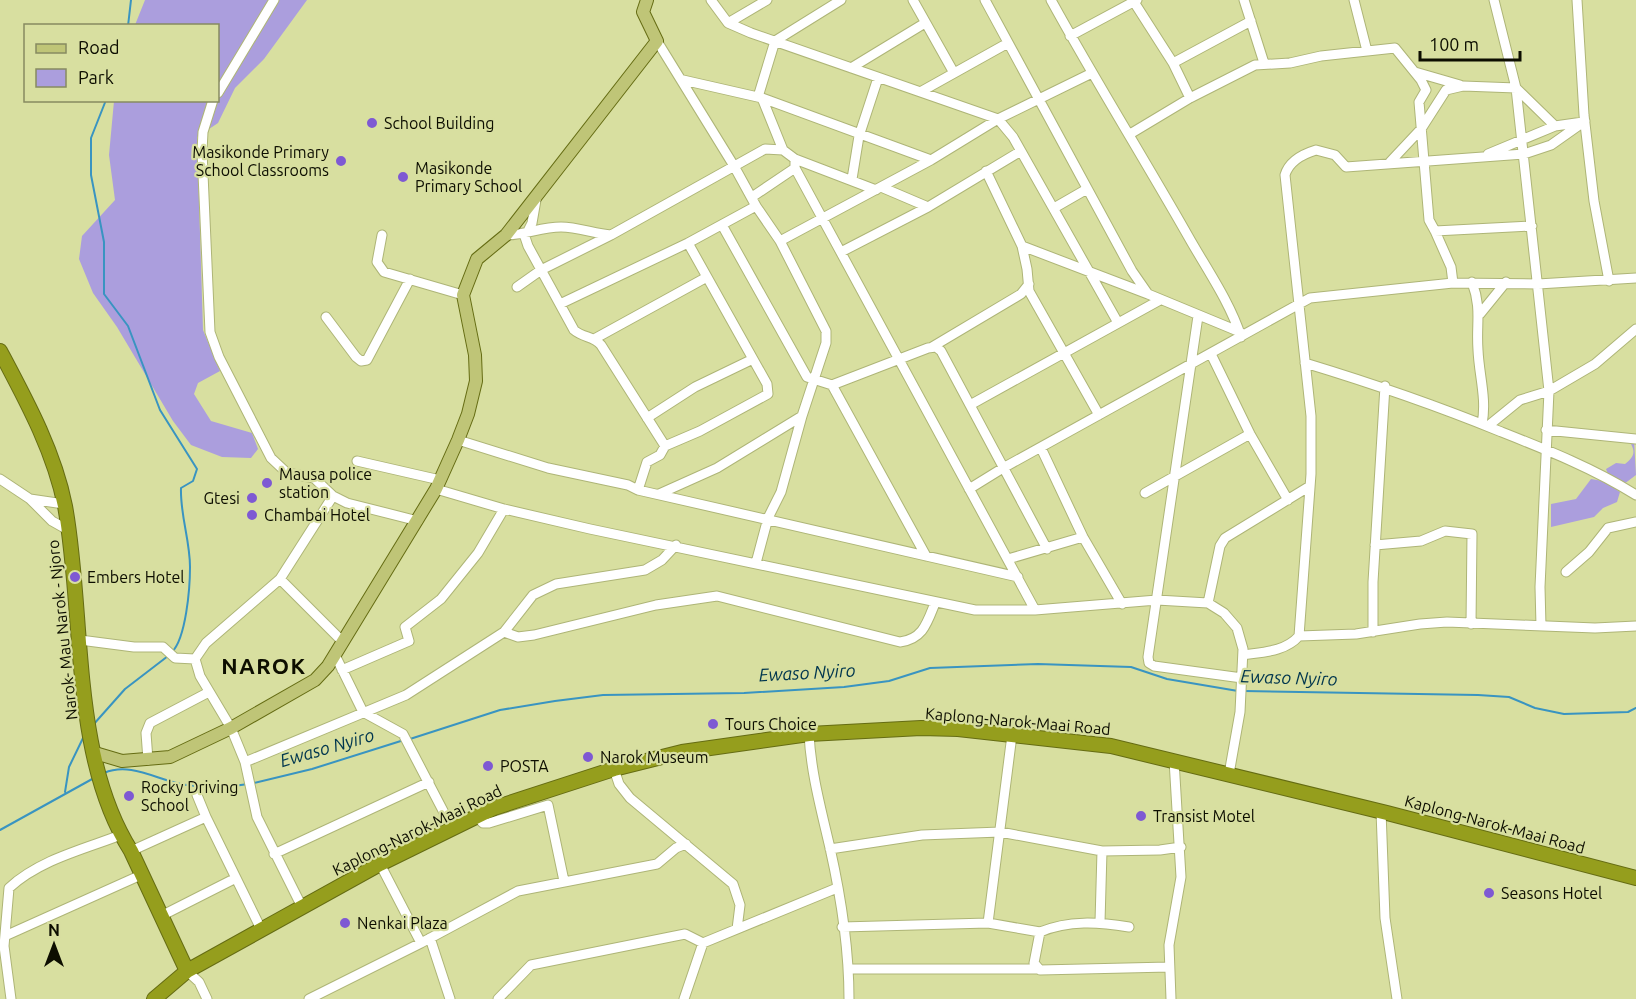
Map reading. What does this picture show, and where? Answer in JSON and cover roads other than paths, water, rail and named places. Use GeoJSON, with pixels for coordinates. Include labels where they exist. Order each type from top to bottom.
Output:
{"type":"FeatureCollection","features":[{"type":"Feature","properties":{"kind":"highway","name":"Narok- Mau Narok - Njoro"},"geometry":{"type":"LineString","coordinates":[[0,351],[51,457],[64,504],[90,728],[101,779],[121,835],[131,851],[187,971]]}},
{"type":"Feature","properties":{"kind":"highway","name":"Kaplong-Narok-Maai Road"},"geometry":{"type":"LineString","coordinates":[[154,999],[187,971],[261,929],[380,864],[476,816],[520,797],[614,769],[716,746],[809,734],[921,728],[1076,740],[1174,760],[1381,811],[1636,878]]}},
{"type":"Feature","properties":{"kind":"main road"},"geometry":{"type":"LineString","coordinates":[[95,753],[122,761],[170,757],[231,728],[315,680],[335,655],[438,484],[468,414],[476,381],[475,355],[463,295],[477,259],[506,235],[657,41],[643,12],[647,0]]}},
{"type":"Feature","properties":{"kind":"street"},"geometry":{"type":"LineString","coordinates":[[219,91],[274,0]]}},
{"type":"Feature","properties":{"kind":"street"},"geometry":{"type":"LineString","coordinates":[[711,0],[728,23],[998,119],[1021,151],[1117,321]]}},
{"type":"Feature","properties":{"kind":"street"},"geometry":{"type":"LineString","coordinates":[[728,23],[767,0]]}},
{"type":"Feature","properties":{"kind":"street"},"geometry":{"type":"LineString","coordinates":[[841,0],[776,41],[760,97],[783,150],[795,163],[898,361],[1035,610]]}},
{"type":"Feature","properties":{"kind":"street"},"geometry":{"type":"LineString","coordinates":[[913,0],[954,73]]}},
{"type":"Feature","properties":{"kind":"street"},"geometry":{"type":"LineString","coordinates":[[985,0],[1132,271],[1148,294]]}},
{"type":"Feature","properties":{"kind":"street"},"geometry":{"type":"LineString","coordinates":[[1051,0],[1130,134],[1240,334]]}},
{"type":"Feature","properties":{"kind":"street"},"geometry":{"type":"LineString","coordinates":[[1244,0],[1264,63]]}},
{"type":"Feature","properties":{"kind":"street"},"geometry":{"type":"LineString","coordinates":[[1354,0],[1367,51]]}},
{"type":"Feature","properties":{"kind":"street"},"geometry":{"type":"LineString","coordinates":[[1494,0],[1516,88],[1549,391],[1540,587],[1541,626]]}},
{"type":"Feature","properties":{"kind":"street"},"geometry":{"type":"LineString","coordinates":[[1577,0],[1585,121],[1594,201],[1609,281]]}},
{"type":"Feature","properties":{"kind":"street"},"geometry":{"type":"LineString","coordinates":[[1071,36],[1136,1],[1173,63],[1190,98]]}},
{"type":"Feature","properties":{"kind":"street"},"geometry":{"type":"LineString","coordinates":[[1173,63],[1251,21]]}},
{"type":"Feature","properties":{"kind":"street"},"geometry":{"type":"LineString","coordinates":[[850,68],[925,24]]}},
{"type":"Feature","properties":{"kind":"street"},"geometry":{"type":"LineString","coordinates":[[657,41],[756,206],[780,241],[826,331],[826,343],[802,416],[782,492],[768,518],[756,563]]}},
{"type":"Feature","properties":{"kind":"street"},"geometry":{"type":"LineString","coordinates":[[922,92],[1008,43]]}},
{"type":"Feature","properties":{"kind":"street"},"geometry":{"type":"LineString","coordinates":[[1130,134],[1190,98],[1264,63],[1283,64],[1321,56],[1395,48],[1426,90],[1419,102],[1428,220],[1451,267],[1453,283]]}},
{"type":"Feature","properties":{"kind":"street"},"geometry":{"type":"LineString","coordinates":[[1413,72],[1463,86]]}},
{"type":"Feature","properties":{"kind":"street"},"geometry":{"type":"LineString","coordinates":[[780,241],[932,160],[998,119],[1092,73]]}},
{"type":"Feature","properties":{"kind":"street"},"geometry":{"type":"LineString","coordinates":[[852,179],[859,136],[878,78]]}},
{"type":"Feature","properties":{"kind":"street"},"geometry":{"type":"LineString","coordinates":[[682,80],[760,97],[859,136],[932,160]]}},
{"type":"Feature","properties":{"kind":"street"},"geometry":{"type":"LineString","coordinates":[[1390,162],[1421,129],[1446,90],[1463,86],[1496,85],[1516,88],[1555,126]]}},
{"type":"Feature","properties":{"kind":"street"},"geometry":{"type":"LineString","coordinates":[[212,102],[202,142],[210,332],[219,357],[271,458],[287,472],[314,478],[333,496],[347,503],[417,520]]}},
{"type":"Feature","properties":{"kind":"street"},"geometry":{"type":"LineString","coordinates":[[1486,155],[1555,126],[1585,121]]}},
{"type":"Feature","properties":{"kind":"street"},"geometry":{"type":"LineString","coordinates":[[1299,636],[1310,486],[1311,416],[1285,175],[1287,168],[1297,159],[1316,150],[1335,155],[1346,167],[1524,154],[1551,145],[1585,121]]}},
{"type":"Feature","properties":{"kind":"street"},"geometry":{"type":"LineString","coordinates":[[517,287],[541,270],[611,236],[765,149],[783,150]]}},
{"type":"Feature","properties":{"kind":"street"},"geometry":{"type":"LineString","coordinates":[[841,252],[928,207],[1021,151]]}},
{"type":"Feature","properties":{"kind":"street"},"geometry":{"type":"LineString","coordinates":[[752,197],[795,163]]}},
{"type":"Feature","properties":{"kind":"street"},"geometry":{"type":"LineString","coordinates":[[795,163],[852,179],[928,207]]}},
{"type":"Feature","properties":{"kind":"street"},"geometry":{"type":"LineString","coordinates":[[986,171],[1022,246],[1029,291],[1099,415]]}},
{"type":"Feature","properties":{"kind":"street"},"geometry":{"type":"LineString","coordinates":[[1054,208],[1087,189]]}},
{"type":"Feature","properties":{"kind":"street"},"geometry":{"type":"LineString","coordinates":[[537,195],[526,242],[574,330],[581,336],[596,338],[707,277]]}},
{"type":"Feature","properties":{"kind":"street"},"geometry":{"type":"LineString","coordinates":[[560,304],[688,243],[756,206]]}},
{"type":"Feature","properties":{"kind":"street"},"geometry":{"type":"LineString","coordinates":[[722,225],[802,373],[815,382],[832,385],[932,347],[1021,294],[1029,284]]}},
{"type":"Feature","properties":{"kind":"street"},"geometry":{"type":"LineString","coordinates":[[1435,231],[1532,225]]}},
{"type":"Feature","properties":{"kind":"street"},"geometry":{"type":"LineString","coordinates":[[506,235],[522,235],[530,229],[559,227],[611,236]]}},
{"type":"Feature","properties":{"kind":"street"},"geometry":{"type":"LineString","coordinates":[[382,235],[376,257],[379,267],[384,272],[463,295]]}},
{"type":"Feature","properties":{"kind":"street"},"geometry":{"type":"LineString","coordinates":[[638,490],[647,462],[660,455],[665,446],[692,435],[767,395],[769,389],[688,243]]}},
{"type":"Feature","properties":{"kind":"street"},"geometry":{"type":"LineString","coordinates":[[1022,246],[1148,294],[1240,334]]}},
{"type":"Feature","properties":{"kind":"street"},"geometry":{"type":"LineString","coordinates":[[969,489],[1211,354],[1240,334],[1317,296],[1375,293],[1453,283],[1538,284],[1636,278]]}},
{"type":"Feature","properties":{"kind":"street"},"geometry":{"type":"LineString","coordinates":[[326,317],[356,357],[361,361],[367,360],[410,279]]}},
{"type":"Feature","properties":{"kind":"street"},"geometry":{"type":"LineString","coordinates":[[1472,282],[1480,314],[1478,351],[1485,425]]}},
{"type":"Feature","properties":{"kind":"street"},"geometry":{"type":"LineString","coordinates":[[1480,314],[1506,282]]}},
{"type":"Feature","properties":{"kind":"street"},"geometry":{"type":"LineString","coordinates":[[970,405],[1063,354],[1117,321],[1160,300]]}},
{"type":"Feature","properties":{"kind":"street"},"geometry":{"type":"LineString","coordinates":[[1198,316],[1149,663],[1187,672],[1242,678]]}},
{"type":"Feature","properties":{"kind":"street"},"geometry":{"type":"LineString","coordinates":[[1485,425],[1520,400],[1549,391],[1595,364],[1636,328]]}},
{"type":"Feature","properties":{"kind":"street"},"geometry":{"type":"LineString","coordinates":[[596,338],[665,446]]}},
{"type":"Feature","properties":{"kind":"street"},"geometry":{"type":"LineString","coordinates":[[932,347],[940,351],[1047,549]]}},
{"type":"Feature","properties":{"kind":"street"},"geometry":{"type":"LineString","coordinates":[[1211,354],[1250,434],[1288,500]]}},
{"type":"Feature","properties":{"kind":"street"},"geometry":{"type":"LineString","coordinates":[[647,418],[695,387],[753,360]]}},
{"type":"Feature","properties":{"kind":"street"},"geometry":{"type":"LineString","coordinates":[[1305,363],[1385,386],[1485,425],[1602,475],[1636,495]]}},
{"type":"Feature","properties":{"kind":"street"},"geometry":{"type":"LineString","coordinates":[[832,385],[926,556]]}},
{"type":"Feature","properties":{"kind":"street"},"geometry":{"type":"LineString","coordinates":[[1373,632],[1375,546],[1385,386]]}},
{"type":"Feature","properties":{"kind":"street"},"geometry":{"type":"LineString","coordinates":[[659,494],[717,468],[802,416]]}},
{"type":"Feature","properties":{"kind":"street"},"geometry":{"type":"LineString","coordinates":[[1546,430],[1636,440]]}},
{"type":"Feature","properties":{"kind":"street"},"geometry":{"type":"LineString","coordinates":[[1145,493],[1250,434]]}},
{"type":"Feature","properties":{"kind":"street"},"geometry":{"type":"LineString","coordinates":[[458,440],[502,456],[628,485],[638,490],[1018,577]]}},
{"type":"Feature","properties":{"kind":"street"},"geometry":{"type":"LineString","coordinates":[[1041,448],[1083,537],[1122,603]]}},
{"type":"Feature","properties":{"kind":"street"},"geometry":{"type":"LineString","coordinates":[[357,460],[438,484],[504,509],[975,610],[1035,610],[1157,600],[1208,603],[1232,620],[1241,642],[1243,655],[1240,712],[1229,774]]}},
{"type":"Feature","properties":{"kind":"street"},"geometry":{"type":"LineString","coordinates":[[0,479],[68,530]]}},
{"type":"Feature","properties":{"kind":"street"},"geometry":{"type":"LineString","coordinates":[[1208,603],[1222,542],[1236,530],[1310,486]]}},
{"type":"Feature","properties":{"kind":"street"},"geometry":{"type":"LineString","coordinates":[[195,659],[206,643],[280,579],[333,496]]}},
{"type":"Feature","properties":{"kind":"street"},"geometry":{"type":"LineString","coordinates":[[30,500],[64,504]]}},
{"type":"Feature","properties":{"kind":"street"},"geometry":{"type":"LineString","coordinates":[[342,670],[409,641],[405,627],[441,600],[478,553],[504,509]]}},
{"type":"Feature","properties":{"kind":"street"},"geometry":{"type":"LineString","coordinates":[[1566,572],[1589,552],[1608,528],[1636,522]]}},
{"type":"Feature","properties":{"kind":"street"},"geometry":{"type":"LineString","coordinates":[[1375,546],[1421,541],[1445,531],[1472,534],[1471,624]]}},
{"type":"Feature","properties":{"kind":"street"},"geometry":{"type":"LineString","coordinates":[[1008,559],[1083,537]]}},
{"type":"Feature","properties":{"kind":"street"},"geometry":{"type":"LineString","coordinates":[[245,762],[406,695],[504,632],[525,603],[544,589],[556,584],[645,570],[662,560],[676,545]]}},
{"type":"Feature","properties":{"kind":"street"},"geometry":{"type":"LineString","coordinates":[[280,579],[343,642]]}},
{"type":"Feature","properties":{"kind":"street"},"geometry":{"type":"LineString","coordinates":[[504,632],[518,637],[534,635],[656,605],[717,596],[900,642],[911,641],[921,634],[935,603]]}},
{"type":"Feature","properties":{"kind":"street"},"geometry":{"type":"LineString","coordinates":[[1243,655],[1273,651],[1289,645],[1299,636],[1373,632],[1420,624],[1594,628],[1636,626]]}},
{"type":"Feature","properties":{"kind":"street"},"geometry":{"type":"LineString","coordinates":[[80,640],[134,648],[155,646],[167,650],[175,658],[195,659]]}},
{"type":"Feature","properties":{"kind":"street"},"geometry":{"type":"LineString","coordinates":[[335,655],[363,712],[403,734],[452,828]]}},
{"type":"Feature","properties":{"kind":"street"},"geometry":{"type":"LineString","coordinates":[[195,659],[209,692],[231,728],[250,776],[250,788],[257,817],[302,907]]}},
{"type":"Feature","properties":{"kind":"street"},"geometry":{"type":"LineString","coordinates":[[148,760],[146,733],[150,723],[209,692]]}},
{"type":"Feature","properties":{"kind":"street"},"geometry":{"type":"LineString","coordinates":[[809,734],[811,772],[837,888],[849,969],[849,999]]}},
{"type":"Feature","properties":{"kind":"street"},"geometry":{"type":"LineString","coordinates":[[988,923],[1012,735]]}},
{"type":"Feature","properties":{"kind":"street"},"geometry":{"type":"LineString","coordinates":[[1171,999],[1170,933],[1180,877],[1181,846],[1174,760]]}},
{"type":"Feature","properties":{"kind":"street"},"geometry":{"type":"LineString","coordinates":[[614,769],[624,791],[733,885],[740,905],[737,929]]}},
{"type":"Feature","properties":{"kind":"street"},"geometry":{"type":"LineString","coordinates":[[274,854],[429,782]]}},
{"type":"Feature","properties":{"kind":"street"},"geometry":{"type":"LineString","coordinates":[[197,795],[261,929]]}},
{"type":"Feature","properties":{"kind":"street"},"geometry":{"type":"LineString","coordinates":[[476,816],[483,823],[489,823],[548,805],[564,882]]}},
{"type":"Feature","properties":{"kind":"street"},"geometry":{"type":"LineString","coordinates":[[1381,811],[1386,918],[1397,999]]}},
{"type":"Feature","properties":{"kind":"street"},"geometry":{"type":"LineString","coordinates":[[131,851],[206,817]]}},
{"type":"Feature","properties":{"kind":"street"},"geometry":{"type":"LineString","coordinates":[[830,849],[922,836],[1000,832],[1102,851],[1160,850],[1181,846]]}},
{"type":"Feature","properties":{"kind":"street"},"geometry":{"type":"LineString","coordinates":[[11,999],[4,959],[9,888],[20,877],[69,854],[121,835]]}},
{"type":"Feature","properties":{"kind":"street"},"geometry":{"type":"LineString","coordinates":[[309,999],[513,892],[657,864],[676,848],[686,844]]}},
{"type":"Feature","properties":{"kind":"street"},"geometry":{"type":"LineString","coordinates":[[1100,922],[1102,851]]}},
{"type":"Feature","properties":{"kind":"street"},"geometry":{"type":"LineString","coordinates":[[380,864],[425,940],[450,999]]}},
{"type":"Feature","properties":{"kind":"street"},"geometry":{"type":"LineString","coordinates":[[4,936],[141,875]]}},
{"type":"Feature","properties":{"kind":"street"},"geometry":{"type":"LineString","coordinates":[[161,916],[236,878]]}},
{"type":"Feature","properties":{"kind":"street"},"geometry":{"type":"LineString","coordinates":[[684,999],[703,943],[837,888]]}},
{"type":"Feature","properties":{"kind":"street"},"geometry":{"type":"LineString","coordinates":[[842,927],[988,923],[1040,932],[1063,924],[1100,922],[1129,927]]}},
{"type":"Feature","properties":{"kind":"street"},"geometry":{"type":"LineString","coordinates":[[1037,969],[1035,954],[1040,932]]}},
{"type":"Feature","properties":{"kind":"street"},"geometry":{"type":"LineString","coordinates":[[498,999],[523,970],[543,961],[685,934],[703,943]]}},
{"type":"Feature","properties":{"kind":"street"},"geometry":{"type":"LineString","coordinates":[[849,969],[1169,967]]}},
{"type":"Feature","properties":{"kind":"street"},"geometry":{"type":"LineString","coordinates":[[187,971],[199,982],[207,999]]}},
{"type":"Feature","properties":{"kind":"waterway"},"geometry":{"type":"LineString","coordinates":[[128,24],[131,0]]}},
{"type":"Feature","properties":{"kind":"waterway"},"geometry":{"type":"LineString","coordinates":[[105,102],[91,138],[91,175],[104,242],[104,294],[128,326],[160,410],[197,469],[193,481],[181,488],[190,557],[190,576],[184,624],[181,636],[172,652]]}},
{"type":"Feature","properties":{"kind":"waterway"},"geometry":{"type":"LineString","coordinates":[[93,725],[125,689],[168,656]]}},
{"type":"Feature","properties":{"kind":"waterway","name":"Ewaso Nyiro"},"geometry":{"type":"LineString","coordinates":[[410,739],[500,710],[555,701],[603,695],[744,693],[844,687],[889,681],[930,668],[1038,664],[1131,667],[1167,679],[1238,691]]}},
{"type":"Feature","properties":{"kind":"waterway","name":"Ewaso Nyiro"},"geometry":{"type":"LineString","coordinates":[[1244,691],[1509,697],[1535,708],[1564,714],[1628,712],[1636,708]]}},
{"type":"Feature","properties":{"kind":"waterway"},"geometry":{"type":"LineString","coordinates":[[65,792],[69,767],[84,736]]}},
{"type":"Feature","properties":{"kind":"waterway","name":"Ewaso Nyiro"},"geometry":{"type":"LineString","coordinates":[[254,783],[312,769],[404,740]]}},
{"type":"Feature","properties":{"kind":"waterway","name":"Ewaso Nyiro"},"geometry":{"type":"LineString","coordinates":[[104,773],[125,769],[202,787],[248,784]]}},
{"type":"Feature","properties":{"kind":"waterway","name":"Ewaso Nyiro"},"geometry":{"type":"LineString","coordinates":[[0,830],[94,778]]}},
{"type":"Feature","properties":{"kind":"place","name":"School Building"},"geometry":{"type":"Point","coordinates":[372,123]}},
{"type":"Feature","properties":{"kind":"place","name":"Masikonde Primary School Classrooms"},"geometry":{"type":"Point","coordinates":[341,161]}},
{"type":"Feature","properties":{"kind":"place","name":"Masikonde Primary School"},"geometry":{"type":"Point","coordinates":[403,177]}},
{"type":"Feature","properties":{"kind":"place","name":"Mausa police station"},"geometry":{"type":"Point","coordinates":[267,483]}},
{"type":"Feature","properties":{"kind":"place","name":"Gtesi"},"geometry":{"type":"Point","coordinates":[252,498]}},
{"type":"Feature","properties":{"kind":"place","name":"Chambai Hotel"},"geometry":{"type":"Point","coordinates":[252,515]}},
{"type":"Feature","properties":{"kind":"place","name":"Embers Hotel"},"geometry":{"type":"Point","coordinates":[75,577]}},
{"type":"Feature","properties":{"kind":"place","name":"Tours Choice"},"geometry":{"type":"Point","coordinates":[713,724]}},
{"type":"Feature","properties":{"kind":"place","name":"Narok Museum"},"geometry":{"type":"Point","coordinates":[588,757]}},
{"type":"Feature","properties":{"kind":"place","name":"POSTA"},"geometry":{"type":"Point","coordinates":[488,766]}},
{"type":"Feature","properties":{"kind":"place","name":"Rocky Driving School"},"geometry":{"type":"Point","coordinates":[129,796]}},
{"type":"Feature","properties":{"kind":"place","name":"Transist Motel"},"geometry":{"type":"Point","coordinates":[1141,816]}},
{"type":"Feature","properties":{"kind":"place","name":"Seasons Hotel"},"geometry":{"type":"Point","coordinates":[1489,893]}},
{"type":"Feature","properties":{"kind":"place","name":"Nenkai Plaza"},"geometry":{"type":"Point","coordinates":[345,923]}},
{"type":"Feature","properties":{"kind":"district","name":"NAROK"},"geometry":{"type":"Point","coordinates":[264,666]}}]}
